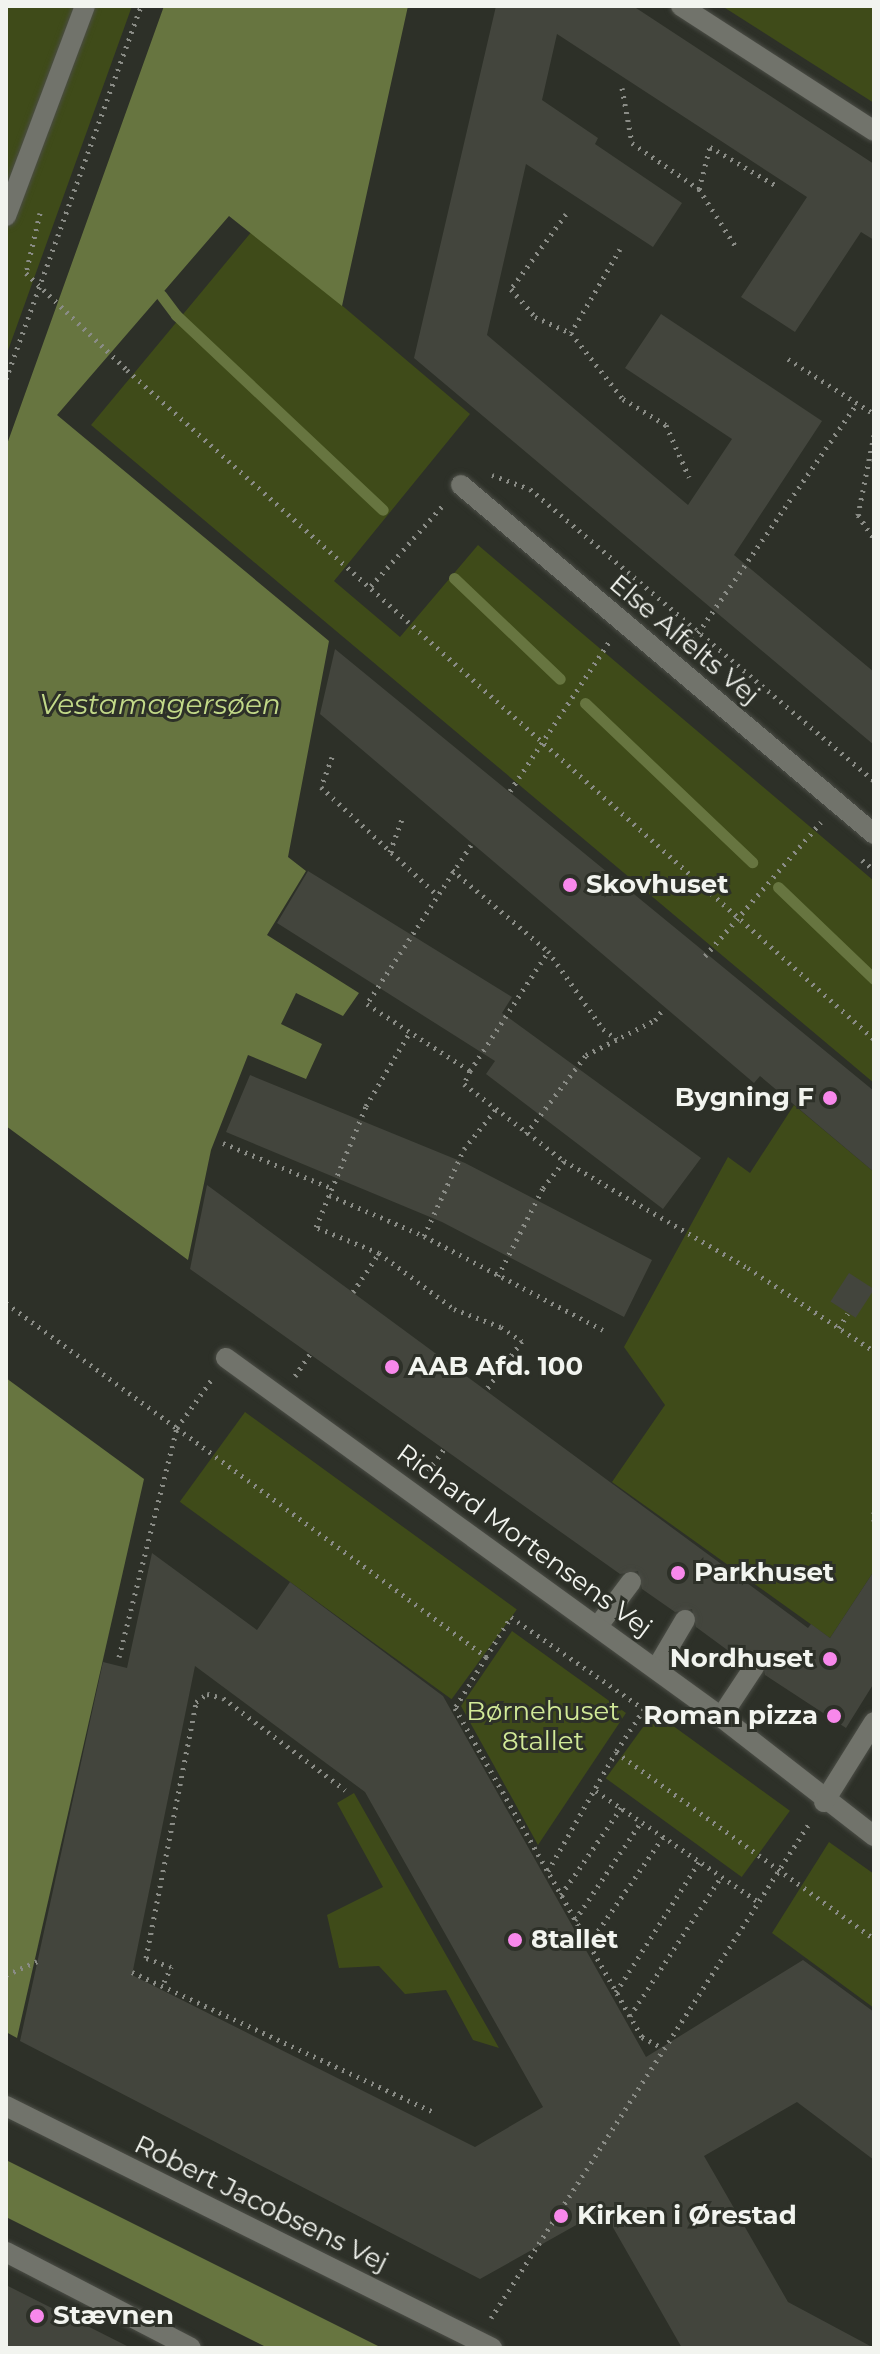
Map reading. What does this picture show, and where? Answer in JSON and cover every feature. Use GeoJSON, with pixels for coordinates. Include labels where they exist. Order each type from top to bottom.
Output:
{"type":"FeatureCollection","features":[{"type":"Feature","properties":{"kind":"street"},"geometry":{"type":"LineString","coordinates":[[8,206],[85,6]]}},
{"type":"Feature","properties":{"kind":"street"},"geometry":{"type":"LineString","coordinates":[[681,6],[874,131]]}},
{"type":"Feature","properties":{"kind":"street","name":"Else Alfelts Vej"},"geometry":{"type":"LineString","coordinates":[[461,485],[874,834]]}},
{"type":"Feature","properties":{"kind":"street","name":"Richard Mortensens Vej"},"geometry":{"type":"LineString","coordinates":[[226,1358],[598,1626],[721,1717],[824,1802],[874,1836]]}},
{"type":"Feature","properties":{"kind":"street"},"geometry":{"type":"LineString","coordinates":[[598,1626],[631,1582]]}},
{"type":"Feature","properties":{"kind":"street"},"geometry":{"type":"LineString","coordinates":[[656,1669],[685,1620]]}},
{"type":"Feature","properties":{"kind":"street"},"geometry":{"type":"LineString","coordinates":[[721,1717],[754,1667]]}},
{"type":"Feature","properties":{"kind":"street"},"geometry":{"type":"LineString","coordinates":[[824,1802],[874,1722]]}},
{"type":"Feature","properties":{"kind":"street","name":"Robert Jacobsens Vej"},"geometry":{"type":"LineString","coordinates":[[6,2106],[485,2344]]}},
{"type":"Feature","properties":{"kind":"street"},"geometry":{"type":"LineString","coordinates":[[6,2252],[191,2348]]}},
{"type":"Feature","properties":{"kind":"path"},"geometry":{"type":"LineString","coordinates":[[6,379],[141,6]]}},
{"type":"Feature","properties":{"kind":"path"},"geometry":{"type":"LineString","coordinates":[[622,88],[632,143],[699,189],[736,247]]}},
{"type":"Feature","properties":{"kind":"path"},"geometry":{"type":"LineString","coordinates":[[699,189],[710,147],[777,186]]}},
{"type":"Feature","properties":{"kind":"path"},"geometry":{"type":"LineString","coordinates":[[566,214],[511,289],[535,317],[571,333],[623,399],[666,425],[689,477]]}},
{"type":"Feature","properties":{"kind":"path"},"geometry":{"type":"LineString","coordinates":[[571,333],[620,249]]}},
{"type":"Feature","properties":{"kind":"path"},"geometry":{"type":"LineString","coordinates":[[40,286],[127,370],[874,1039]]}},
{"type":"Feature","properties":{"kind":"path"},"geometry":{"type":"LineString","coordinates":[[788,359],[874,414]]}},
{"type":"Feature","properties":{"kind":"path"},"geometry":{"type":"LineString","coordinates":[[675,666],[857,403]]}},
{"type":"Feature","properties":{"kind":"path"},"geometry":{"type":"LineString","coordinates":[[874,435],[858,515],[874,539]]}},
{"type":"Feature","properties":{"kind":"path"},"geometry":{"type":"LineString","coordinates":[[371,586],[461,485],[472,477],[501,476],[530,489],[874,781]]}},
{"type":"Feature","properties":{"kind":"path"},"geometry":{"type":"LineString","coordinates":[[510,791],[547,743],[596,658],[625,623]]}},
{"type":"Feature","properties":{"kind":"path"},"geometry":{"type":"LineString","coordinates":[[332,757],[321,787],[436,894]]}},
{"type":"Feature","properties":{"kind":"path"},"geometry":{"type":"LineString","coordinates":[[705,956],[838,803]]}},
{"type":"Feature","properties":{"kind":"path"},"geometry":{"type":"LineString","coordinates":[[390,852],[402,819]]}},
{"type":"Feature","properties":{"kind":"path"},"geometry":{"type":"LineString","coordinates":[[470,1071],[367,1004],[436,894],[471,845]]}},
{"type":"Feature","properties":{"kind":"path"},"geometry":{"type":"LineString","coordinates":[[452,870],[548,951],[603,1029],[617,1039]]}},
{"type":"Feature","properties":{"kind":"path"},"geometry":{"type":"LineString","coordinates":[[548,951],[464,1084],[564,1161],[748,1268],[874,1351]]}},
{"type":"Feature","properties":{"kind":"path"},"geometry":{"type":"LineString","coordinates":[[526,1134],[586,1055],[655,1020],[664,1008]]}},
{"type":"Feature","properties":{"kind":"path"},"geometry":{"type":"LineString","coordinates":[[410,1032],[366,1106],[316,1227],[379,1253],[454,1309],[501,1327],[522,1341],[486,1390]]}},
{"type":"Feature","properties":{"kind":"path"},"geometry":{"type":"LineString","coordinates":[[424,1236],[464,1149],[496,1109]]}},
{"type":"Feature","properties":{"kind":"path"},"geometry":{"type":"LineString","coordinates":[[223,1143],[331,1188]]}},
{"type":"Feature","properties":{"kind":"path"},"geometry":{"type":"LineString","coordinates":[[498,1276],[543,1188],[564,1161]]}},
{"type":"Feature","properties":{"kind":"path"},"geometry":{"type":"LineString","coordinates":[[329,1195],[424,1236],[603,1330]]}},
{"type":"Feature","properties":{"kind":"path"},"geometry":{"type":"LineString","coordinates":[[353,1292],[379,1253]]}},
{"type":"Feature","properties":{"kind":"path"},"geometry":{"type":"LineString","coordinates":[[6,1303],[486,1657]]}},
{"type":"Feature","properties":{"kind":"path"},"geometry":{"type":"LineString","coordinates":[[839,1328],[848,1313]]}},
{"type":"Feature","properties":{"kind":"path"},"geometry":{"type":"LineString","coordinates":[[119,1657],[177,1428],[226,1358]]}},
{"type":"Feature","properties":{"kind":"path"},"geometry":{"type":"LineString","coordinates":[[874,1512],[874,1521]]}},
{"type":"Feature","properties":{"kind":"path"},"geometry":{"type":"LineString","coordinates":[[548,1871],[644,1709],[511,1617],[455,1708],[642,2037],[661,2047]]}},
{"type":"Feature","properties":{"kind":"path"},"geometry":{"type":"LineString","coordinates":[[164,1982],[171,1967],[146,1958],[196,1702],[207,1694],[223,1698],[345,1790]]}},
{"type":"Feature","properties":{"kind":"path"},"geometry":{"type":"LineString","coordinates":[[616,1752],[874,1939]]}},
{"type":"Feature","properties":{"kind":"path"},"geometry":{"type":"LineString","coordinates":[[596,1791],[757,1901]]}},
{"type":"Feature","properties":{"kind":"path"},"geometry":{"type":"LineString","coordinates":[[485,2344],[661,2047],[824,1802]]}},
{"type":"Feature","properties":{"kind":"path"},"geometry":{"type":"LineString","coordinates":[[561,1895],[621,1808]]}},
{"type":"Feature","properties":{"kind":"path"},"geometry":{"type":"LineString","coordinates":[[575,1920],[641,1822]]}},
{"type":"Feature","properties":{"kind":"path"},"geometry":{"type":"LineString","coordinates":[[589,1944],[663,1837]]}},
{"type":"Feature","properties":{"kind":"path"},"geometry":{"type":"LineString","coordinates":[[616,1992],[699,1862]]}},
{"type":"Feature","properties":{"kind":"path"},"geometry":{"type":"LineString","coordinates":[[630,2016],[721,1877]]}},
{"type":"Feature","properties":{"kind":"path"},"geometry":{"type":"LineString","coordinates":[[6,1975],[37,1961]]}},
{"type":"Feature","properties":{"kind":"path"},"geometry":{"type":"LineString","coordinates":[[132,1972],[164,1982],[434,2112]]}},
{"type":"Feature","properties":{"kind":"green space"},"geometry":{"type":"Polygon","coordinates":[[[6,6],[132,6],[6,356],[6,6]]]}},
{"type":"Feature","properties":{"kind":"green space"},"geometry":{"type":"Polygon","coordinates":[[[722,6],[874,6],[874,103],[722,6]]]}},
{"type":"Feature","properties":{"kind":"green space"},"geometry":{"type":"Polygon","coordinates":[[[253,230],[470,414],[334,581],[400,637],[478,545],[874,881],[874,1083],[91,425],[253,230]]]}},
{"type":"Feature","properties":{"kind":"green space"},"geometry":{"type":"Polygon","coordinates":[[[794,1105],[874,1172],[874,1571],[830,1638],[612,1482],[665,1405],[624,1347],[728,1157],[750,1173],[794,1105]]]}},
{"type":"Feature","properties":{"kind":"green space"},"geometry":{"type":"Polygon","coordinates":[[[245,1412],[517,1609],[452,1699],[180,1502],[245,1412]]]}},
{"type":"Feature","properties":{"kind":"green space","name":"Børnehuset 8tallet"},"geometry":{"type":"Polygon","coordinates":[[[512,1631],[626,1713],[538,1845],[461,1706],[512,1631]]]}},
{"type":"Feature","properties":{"kind":"green space"},"geometry":{"type":"Polygon","coordinates":[[[654,1712],[790,1811],[742,1877],[606,1778],[654,1712]]]}},
{"type":"Feature","properties":{"kind":"green space"},"geometry":{"type":"Polygon","coordinates":[[[354,1793],[499,2048],[473,2040],[446,1990],[405,1994],[379,1966],[339,1968],[327,1915],[383,1887],[337,1803],[354,1793]]]}},
{"type":"Feature","properties":{"kind":"green space"},"geometry":{"type":"Polygon","coordinates":[[[829,1842],[874,1874],[874,2008],[772,1933],[829,1842]]]}},
{"type":"Feature","properties":{"kind":"water","name":"Vestamagersøen"},"geometry":{"type":"Polygon","coordinates":[[[164,6],[408,6],[342,306],[229,216],[57,415],[329,641],[288,857],[306,871],[267,935],[359,993],[343,1016],[296,993],[281,1024],[322,1044],[306,1079],[248,1055],[211,1150],[188,1260],[6,1126],[6,447],[164,6]]]}},
{"type":"Feature","properties":{"kind":"water"},"geometry":{"type":"Polygon","coordinates":[[[6,1378],[144,1479],[17,2038],[6,2032],[6,1378]]]}},
{"type":"Feature","properties":{"kind":"water"},"geometry":{"type":"Polygon","coordinates":[[[6,2160],[382,2348],[268,2348],[6,2217],[6,2160]]]}},
{"type":"Feature","properties":{"kind":"building"},"geometry":{"type":"Polygon","coordinates":[[[496,6],[633,6],[874,164],[874,240],[861,232],[795,332],[741,297],[807,197],[557,34],[542,100],[598,138],[595,144],[682,203],[653,247],[526,164],[487,335],[688,505],[732,439],[625,368],[661,314],[822,421],[734,555],[874,672],[874,745],[414,358],[496,6]]]}},
{"type":"Feature","properties":{"kind":"building","name":"Skovhuset"},"geometry":{"type":"Polygon","coordinates":[[[335,649],[874,1091],[874,1172],[760,1076],[754,1083],[320,714],[335,649]]]}},
{"type":"Feature","properties":{"kind":"building"},"geometry":{"type":"Polygon","coordinates":[[[308,871],[512,997],[502,1013],[701,1158],[663,1209],[486,1074],[495,1061],[277,923],[308,871]]]}},
{"type":"Feature","properties":{"kind":"building"},"geometry":{"type":"Polygon","coordinates":[[[250,1075],[465,1163],[652,1260],[624,1317],[442,1222],[226,1132],[250,1075]]]}},
{"type":"Feature","properties":{"kind":"building","name":"AAB Afd. 100"},"geometry":{"type":"Polygon","coordinates":[[[207,1185],[808,1628],[811,1624],[830,1638],[874,1571],[874,1683],[846,1728],[765,1675],[762,1657],[754,1654],[743,1660],[730,1652],[696,1627],[692,1609],[675,1612],[642,1589],[638,1571],[620,1574],[190,1269],[207,1185]]]}},
{"type":"Feature","properties":{"kind":"building"},"geometry":{"type":"Polygon","coordinates":[[[849,1273],[874,1289],[856,1318],[830,1302],[849,1273]]]}},
{"type":"Feature","properties":{"kind":"building","name":"8tallet"},"geometry":{"type":"Polygon","coordinates":[[[152,1553],[257,1630],[290,1582],[443,1696],[646,2057],[803,1960],[874,2012],[874,2160],[797,2102],[704,2156],[788,2302],[874,2348],[682,2348],[603,2210],[480,2279],[20,2041],[103,1662],[127,1668],[152,1553]],[[195,1666],[132,1975],[475,2147],[543,2107],[365,1792],[195,1666]]]}},
{"type":"Feature","properties":{"kind":"building","name":"Stævnen"},"geometry":{"type":"Polygon","coordinates":[[[6,2285],[131,2348],[6,2348],[6,2285]]]}},
{"type":"Feature","properties":{"kind":"waterway"},"geometry":{"type":"LineString","coordinates":[[161,295],[176,315],[383,510]]}},
{"type":"Feature","properties":{"kind":"waterway"},"geometry":{"type":"LineString","coordinates":[[454,578],[560,679]]}},
{"type":"Feature","properties":{"kind":"waterway"},"geometry":{"type":"LineString","coordinates":[[585,703],[752,862]]}},
{"type":"Feature","properties":{"kind":"waterway"},"geometry":{"type":"LineString","coordinates":[[778,887],[874,979]]}},
{"type":"Feature","properties":{"kind":"place","name":"Skovhuset"},"geometry":{"type":"Point","coordinates":[570,885]}},
{"type":"Feature","properties":{"kind":"place","name":"Bygning F"},"geometry":{"type":"Point","coordinates":[830,1098]}},
{"type":"Feature","properties":{"kind":"place","name":"AAB Afd. 100"},"geometry":{"type":"Point","coordinates":[392,1367]}},
{"type":"Feature","properties":{"kind":"place","name":"Parkhuset"},"geometry":{"type":"Point","coordinates":[678,1573]}},
{"type":"Feature","properties":{"kind":"place","name":"Nordhuset"},"geometry":{"type":"Point","coordinates":[830,1659]}},
{"type":"Feature","properties":{"kind":"place","name":"Roman pizza"},"geometry":{"type":"Point","coordinates":[834,1716]}},
{"type":"Feature","properties":{"kind":"place","name":"8tallet"},"geometry":{"type":"Point","coordinates":[515,1940]}},
{"type":"Feature","properties":{"kind":"place","name":"Kirken i Ørestad"},"geometry":{"type":"Point","coordinates":[561,2216]}},
{"type":"Feature","properties":{"kind":"place","name":"Stævnen"},"geometry":{"type":"Point","coordinates":[37,2316]}}]}
